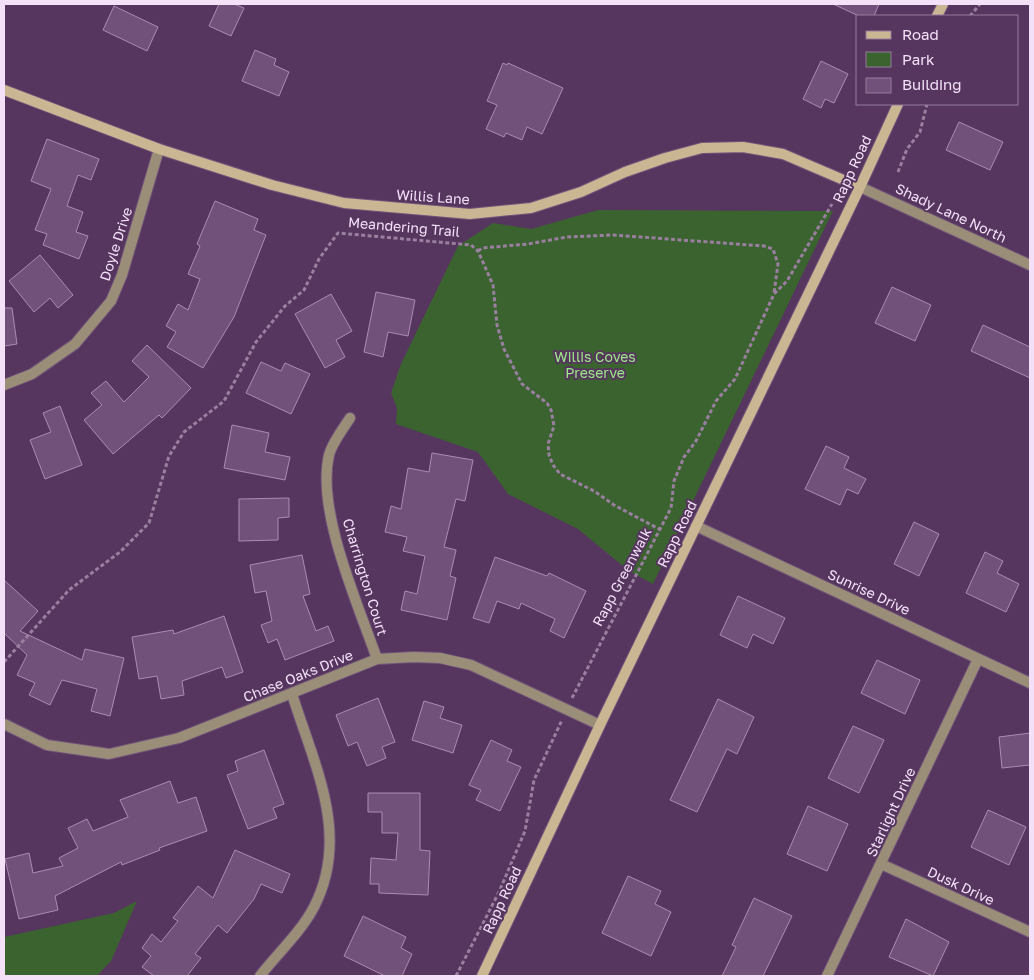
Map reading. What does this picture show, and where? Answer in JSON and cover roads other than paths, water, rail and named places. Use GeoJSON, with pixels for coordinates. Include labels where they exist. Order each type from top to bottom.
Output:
{"type":"FeatureCollection","features":[{"type":"Feature","properties":{"kind":"street","name":"Willis Lane"},"geometry":{"type":"LineString","coordinates":[[4,90],[159,149],[272,185],[344,203],[470,214],[531,208],[581,192],[625,172],[702,148],[743,147],[783,154],[860,187]]}},
{"type":"Feature","properties":{"kind":"street","name":"Rapp Road"},"geometry":{"type":"LineString","coordinates":[[482,976],[600,725],[860,187],[898,105]]}},
{"type":"Feature","properties":{"kind":"street","name":"Doyle Drive"},"geometry":{"type":"LineString","coordinates":[[4,385],[32,374],[56,359],[75,344],[111,301],[122,275],[159,149]]}},
{"type":"Feature","properties":{"kind":"street","name":"Shady Lane North"},"geometry":{"type":"LineString","coordinates":[[860,187],[1030,265]]}},
{"type":"Feature","properties":{"kind":"street","name":"Charrington Court"},"geometry":{"type":"LineString","coordinates":[[350,418],[329,454],[326,486],[337,542],[377,658]]}},
{"type":"Feature","properties":{"kind":"street","name":"Sunrise Drive"},"geometry":{"type":"LineString","coordinates":[[696,526],[1030,683]]}},
{"type":"Feature","properties":{"kind":"street","name":"Chase Oaks Drive"},"geometry":{"type":"LineString","coordinates":[[4,724],[48,745],[109,754],[179,738],[292,694],[377,658],[440,658],[471,665],[600,725]]}},
{"type":"Feature","properties":{"kind":"street","name":"Starlight Drive"},"geometry":{"type":"LineString","coordinates":[[828,976],[978,659]]}},
{"type":"Feature","properties":{"kind":"street"},"geometry":{"type":"LineString","coordinates":[[260,976],[313,908],[331,855],[329,810],[292,694]]}},
{"type":"Feature","properties":{"kind":"street","name":"Dusk Drive"},"geometry":{"type":"LineString","coordinates":[[881,864],[1030,932]]}},
{"type":"Feature","properties":{"kind":"park label","name":"Willis Coves Preserve"},"geometry":{"type":"Point","coordinates":[595,366]}}]}
